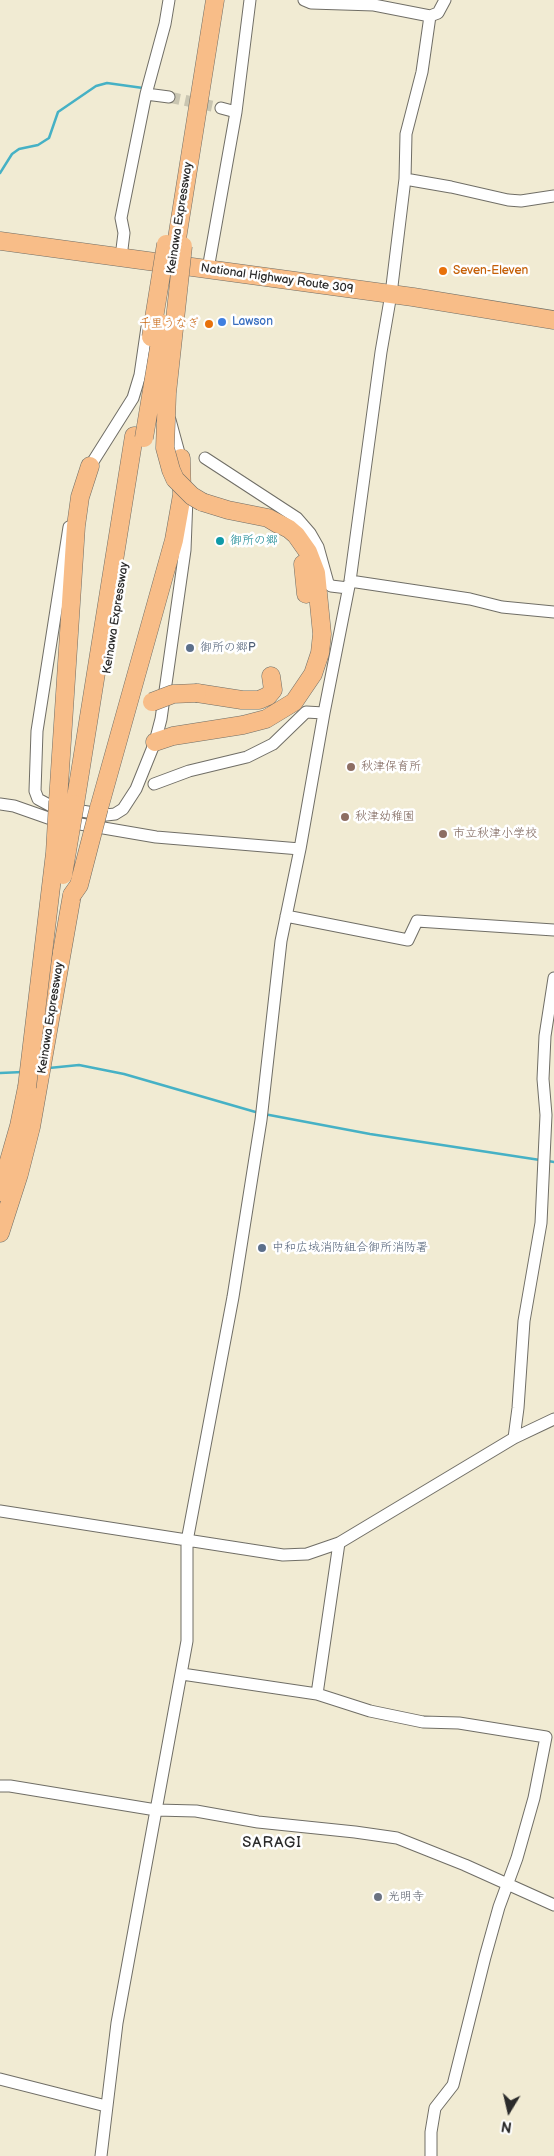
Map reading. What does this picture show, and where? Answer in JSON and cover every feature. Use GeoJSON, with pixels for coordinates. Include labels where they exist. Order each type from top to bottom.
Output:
{"type":"FeatureCollection","features":[{"type":"Feature","properties":{"kind":"highway","name":"Keinawa Expressway"},"geometry":{"type":"LineString","coordinates":[[0,1192],[19,1126],[27,1088],[80,804],[139,437],[175,245],[200,97],[214,0]]}},
{"type":"Feature","properties":{"kind":"highway","name":"Keinawa Expressway"},"geometry":{"type":"LineString","coordinates":[[175,245],[214,0]]}},
{"type":"Feature","properties":{"kind":"highway","name":"National Highway Route 309"},"geometry":{"type":"LineString","coordinates":[[0,241],[391,294],[554,320]]}},
{"type":"Feature","properties":{"kind":"highway"},"geometry":{"type":"LineString","coordinates":[[155,742],[174,736],[242,726],[275,715],[294,702],[313,674],[322,644],[321,602],[316,573],[311,557],[296,535],[288,528],[268,518],[228,510],[202,502],[175,479],[170,470],[165,448],[166,393],[175,245]]}},
{"type":"Feature","properties":{"kind":"highway"},"geometry":{"type":"LineString","coordinates":[[117,743],[178,523],[182,495],[181,458]]}},
{"type":"Feature","properties":{"kind":"highway"},"geometry":{"type":"LineString","coordinates":[[80,804],[76,526],[80,497],[90,466]]}},
{"type":"Feature","properties":{"kind":"highway"},"geometry":{"type":"LineString","coordinates":[[268,518],[286,532],[297,548],[306,578],[306,594]]}},
{"type":"Feature","properties":{"kind":"highway"},"geometry":{"type":"LineString","coordinates":[[80,804],[137,711],[152,702],[172,694],[197,693],[236,700],[259,700],[268,696],[273,690],[270,676],[276,687],[273,701],[259,717],[242,726]]}},
{"type":"Feature","properties":{"kind":"highway","name":"Keinawa Expressway"},"geometry":{"type":"LineString","coordinates":[[0,1233],[19,1174],[31,1127],[41,1080],[72,895],[79,885],[80,804]]}},
{"type":"Feature","properties":{"kind":"street"},"geometry":{"type":"LineString","coordinates":[[121,258],[124,233],[121,218],[146,94],[165,24],[169,0]]}},
{"type":"Feature","properties":{"kind":"street"},"geometry":{"type":"LineString","coordinates":[[208,269],[236,112],[250,0]]}},
{"type":"Feature","properties":{"kind":"street"},"geometry":{"type":"LineString","coordinates":[[304,0],[311,3],[374,5],[430,16],[438,12],[445,0]]}},
{"type":"Feature","properties":{"kind":"street"},"geometry":{"type":"LineString","coordinates":[[101,2156],[117,2022],[187,1641],[187,1540],[231,1306],[261,1120],[273,999],[286,916],[349,585],[381,352],[391,294],[405,179],[406,134],[422,72],[430,16]]}},
{"type":"Feature","properties":{"kind":"street"},"geometry":{"type":"LineString","coordinates":[[146,94],[169,97]]}},
{"type":"Feature","properties":{"kind":"street"},"geometry":{"type":"LineString","coordinates":[[221,108],[236,112]]}},
{"type":"Feature","properties":{"kind":"street"},"geometry":{"type":"LineString","coordinates":[[405,179],[508,200],[522,201],[554,196]]}},
{"type":"Feature","properties":{"kind":"street"},"geometry":{"type":"LineString","coordinates":[[158,262],[140,375],[133,398],[90,466],[77,497],[64,552],[36,731],[35,791],[38,799],[51,806],[106,815],[115,814],[123,809],[136,789],[155,742],[168,678],[188,528],[187,492],[181,458],[163,396],[162,378],[178,265]]}},
{"type":"Feature","properties":{"kind":"street"},"geometry":{"type":"LineString","coordinates":[[126,411],[135,405],[146,403],[158,407],[168,416]]}},
{"type":"Feature","properties":{"kind":"street"},"geometry":{"type":"LineString","coordinates":[[205,458],[297,518],[310,533],[318,547],[328,583],[331,586],[349,585],[470,598],[502,607],[554,612]]}},
{"type":"Feature","properties":{"kind":"street"},"geometry":{"type":"LineString","coordinates":[[154,784],[189,771],[247,757],[272,744],[306,712],[324,713]]}},
{"type":"Feature","properties":{"kind":"street"},"geometry":{"type":"LineString","coordinates":[[0,804],[14,806],[51,819],[156,837],[300,849]]}},
{"type":"Feature","properties":{"kind":"street"},"geometry":{"type":"LineString","coordinates":[[286,916],[408,940],[417,921],[554,930]]}},
{"type":"Feature","properties":{"kind":"street"},"geometry":{"type":"LineString","coordinates":[[514,1438],[524,1321],[542,1223],[541,1201],[546,1115],[543,1079],[544,1044],[554,978]]}},
{"type":"Feature","properties":{"kind":"street"},"geometry":{"type":"LineString","coordinates":[[0,1511],[283,1555],[307,1554],[339,1544],[514,1438],[554,1419]]}},
{"type":"Feature","properties":{"kind":"street"},"geometry":{"type":"LineString","coordinates":[[317,1694],[339,1544]]}},
{"type":"Feature","properties":{"kind":"street"},"geometry":{"type":"LineString","coordinates":[[182,1674],[317,1694],[370,1711],[423,1722],[459,1723],[546,1737],[534,1798],[518,1858],[485,1957],[453,2085],[435,2108],[430,2156]]}},
{"type":"Feature","properties":{"kind":"street"},"geometry":{"type":"LineString","coordinates":[[0,1786],[10,1786],[156,1810],[196,1811],[258,1822],[397,1838],[465,1865],[508,1886],[554,1905]]}},
{"type":"Feature","properties":{"kind":"street"},"geometry":{"type":"LineString","coordinates":[[0,2079],[106,2106]]}},
{"type":"Feature","properties":{"kind":"waterway"},"geometry":{"type":"LineString","coordinates":[[0,173],[12,154],[19,149],[38,145],[49,138],[58,112],[96,86],[107,83],[143,88]]}},
{"type":"Feature","properties":{"kind":"waterway"},"geometry":{"type":"LineString","coordinates":[[49,1068],[79,1065],[124,1074],[259,1113]]}},
{"type":"Feature","properties":{"kind":"waterway"},"geometry":{"type":"LineString","coordinates":[[0,1073],[23,1072]]}},
{"type":"Feature","properties":{"kind":"waterway"},"geometry":{"type":"LineString","coordinates":[[264,1114],[370,1134],[540,1160]]}},
{"type":"Feature","properties":{"kind":"waterway"},"geometry":{"type":"LineString","coordinates":[[548,1161],[554,1162]]}},
{"type":"Feature","properties":{"kind":"tunnel"},"geometry":{"type":"LineString","coordinates":[[169,97],[221,108]]}},
{"type":"Feature","properties":{"kind":"place","name":"Seven-Eleven"},"geometry":{"type":"Point","coordinates":[443,271]}},
{"type":"Feature","properties":{"kind":"place","name":"Lawson"},"geometry":{"type":"Point","coordinates":[222,322]}},
{"type":"Feature","properties":{"kind":"place","name":"千里うなぎ"},"geometry":{"type":"Point","coordinates":[209,324]}},
{"type":"Feature","properties":{"kind":"place","name":"御所の郷"},"geometry":{"type":"Point","coordinates":[220,541]}},
{"type":"Feature","properties":{"kind":"place","name":"御所の郷P"},"geometry":{"type":"Point","coordinates":[190,648]}},
{"type":"Feature","properties":{"kind":"place","name":"秋津保育所"},"geometry":{"type":"Point","coordinates":[351,767]}},
{"type":"Feature","properties":{"kind":"place","name":"秋津幼稚園"},"geometry":{"type":"Point","coordinates":[345,817]}},
{"type":"Feature","properties":{"kind":"place","name":"市立秋津小学校"},"geometry":{"type":"Point","coordinates":[443,834]}},
{"type":"Feature","properties":{"kind":"place","name":"中和広域消防組合御所消防署"},"geometry":{"type":"Point","coordinates":[262,1248]}},
{"type":"Feature","properties":{"kind":"place","name":"光明寺"},"geometry":{"type":"Point","coordinates":[378,1897]}},
{"type":"Feature","properties":{"kind":"district","name":"SARAGI"},"geometry":{"type":"Point","coordinates":[272,1843]}}]}
